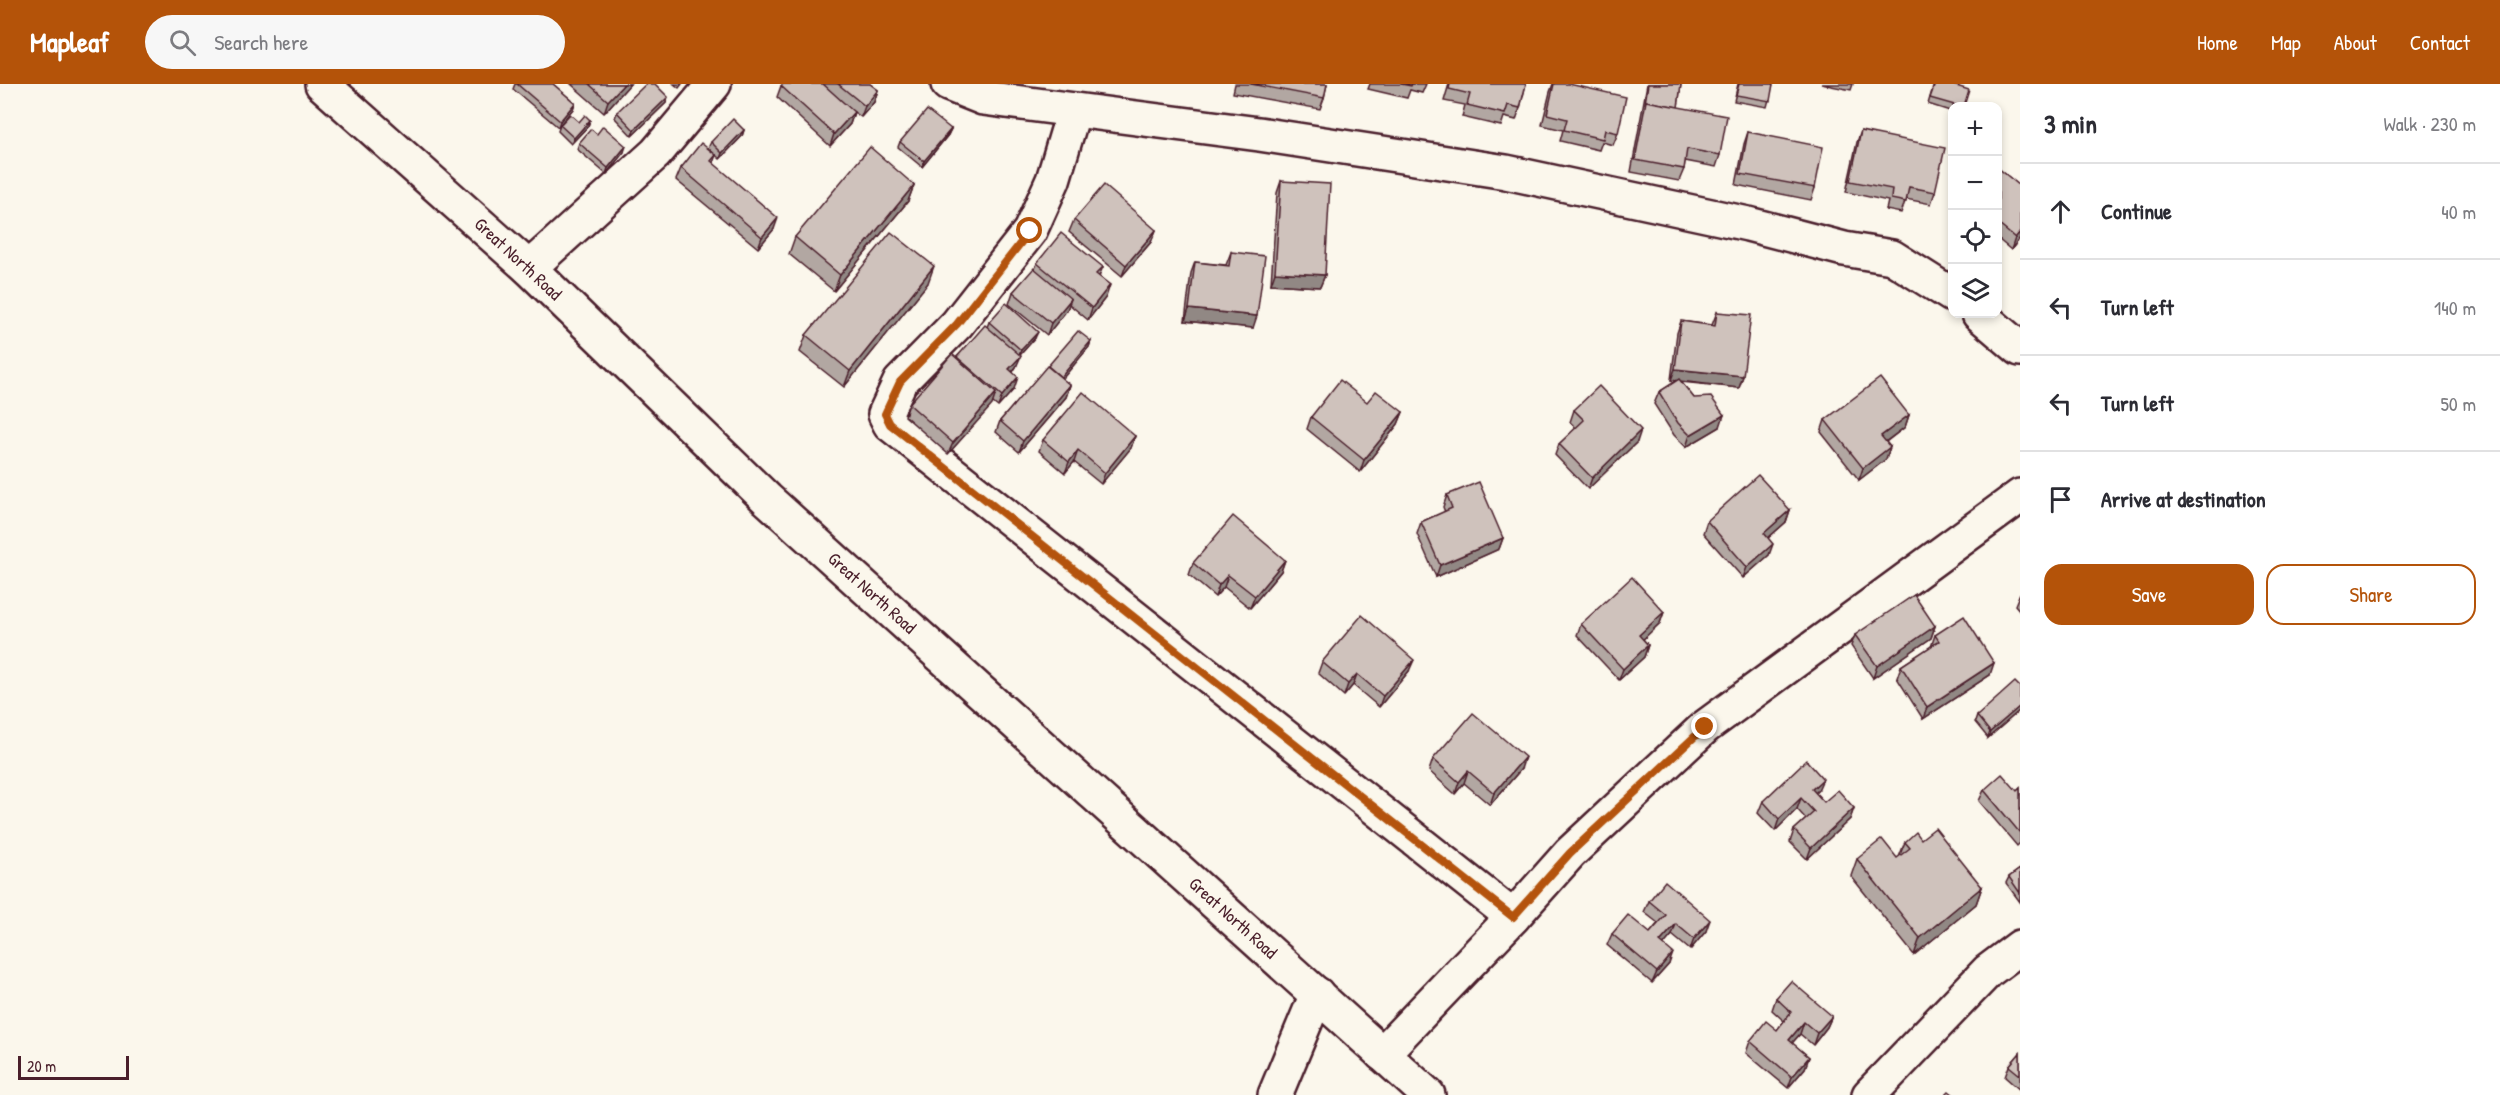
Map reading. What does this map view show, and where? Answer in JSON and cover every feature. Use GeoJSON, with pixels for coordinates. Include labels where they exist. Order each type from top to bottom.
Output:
{"type":"FeatureCollection","features":[{"type":"Feature","properties":{"kind":"main road","name":"Great North Road"},"geometry":{"type":"LineString","coordinates":[[322,84],[529,268],[767,499],[1428,1095]]}},
{"type":"Feature","properties":{"kind":"main road"},"geometry":{"type":"LineString","coordinates":[[529,268],[656,153],[714,84]]}},
{"type":"Feature","properties":{"kind":"main road"},"geometry":{"type":"LineString","coordinates":[[948,84],[983,98],[1259,134],[1506,172],[1748,224],[1844,249],[1892,258],[1948,292]]}},
{"type":"Feature","properties":{"kind":"main road"},"geometry":{"type":"LineString","coordinates":[[1074,110],[1053,180],[1030,231],[957,324],[900,382],[885,414],[890,424],[1513,917]]}},
{"type":"Feature","properties":{"kind":"main road"},"geometry":{"type":"LineString","coordinates":[[1984,318],[2020,349]]}},
{"type":"Feature","properties":{"kind":"main road"},"geometry":{"type":"LineString","coordinates":[[1382,1054],[1513,917],[1570,853],[1705,727],[2020,496]]}},
{"type":"Feature","properties":{"kind":"main road"},"geometry":{"type":"LineString","coordinates":[[1869,1095],[1988,972],[2020,947]]}},
{"type":"Feature","properties":{"kind":"main road"},"geometry":{"type":"LineString","coordinates":[[1275,1095],[1317,994]]}},
{"type":"Feature","properties":{"kind":"building"},"geometry":{"type":"Polygon","coordinates":[[[517,84],[553,84],[575,103],[560,121],[517,84]]]}},
{"type":"Feature","properties":{"kind":"building"},"geometry":{"type":"Polygon","coordinates":[[[589,84],[624,84],[608,101],[589,84]]]}},
{"type":"Feature","properties":{"kind":"building"},"geometry":{"type":"Polygon","coordinates":[[[646,84],[655,84],[668,97],[634,130],[617,112],[646,84]]]}},
{"type":"Feature","properties":{"kind":"building"},"geometry":{"type":"Polygon","coordinates":[[[783,84],[823,84],[854,112],[834,134],[781,86],[783,84]]]}},
{"type":"Feature","properties":{"kind":"building"},"geometry":{"type":"Polygon","coordinates":[[[838,84],[870,84],[878,90],[865,106],[838,84]]]}},
{"type":"Feature","properties":{"kind":"building"},"geometry":{"type":"Polygon","coordinates":[[[1251,84],[1327,84],[1324,98],[1251,84]]]}},
{"type":"Feature","properties":{"kind":"building"},"geometry":{"type":"Polygon","coordinates":[[[1450,84],[1526,84],[1520,108],[1508,105],[1505,114],[1467,105],[1470,94],[1449,89],[1450,84]]]}},
{"type":"Feature","properties":{"kind":"building"},"geometry":{"type":"Polygon","coordinates":[[[1554,84],[1569,84],[1626,97],[1618,133],[1605,130],[1603,139],[1564,130],[1567,119],[1547,114],[1554,84]]]}},
{"type":"Feature","properties":{"kind":"building"},"geometry":{"type":"Polygon","coordinates":[[[1648,84],[1681,84],[1678,107],[1646,101],[1645,104],[1648,84]]]}},
{"type":"Feature","properties":{"kind":"building"},"geometry":{"type":"Polygon","coordinates":[[[1739,84],[1773,84],[1770,101],[1736,95],[1739,84]]]}},
{"type":"Feature","properties":{"kind":"building"},"geometry":{"type":"Polygon","coordinates":[[[1935,84],[1950,84],[1969,90],[1965,102],[1948,103],[1930,98],[1935,84]]]}},
{"type":"Feature","properties":{"kind":"building"},"geometry":{"type":"Polygon","coordinates":[[[1646,101],[1727,116],[1720,155],[1687,149],[1684,169],[1635,160],[1646,101]]]}},
{"type":"Feature","properties":{"kind":"building"},"geometry":{"type":"Polygon","coordinates":[[[927,110],[951,129],[924,161],[900,142],[927,110]]]}},
{"type":"Feature","properties":{"kind":"building"},"geometry":{"type":"Polygon","coordinates":[[[570,114],[579,122],[585,115],[590,120],[574,138],[560,125],[570,114]]]}},
{"type":"Feature","properties":{"kind":"building"},"geometry":{"type":"Polygon","coordinates":[[[733,119],[744,130],[722,153],[711,142],[733,119]]]}},
{"type":"Feature","properties":{"kind":"building"},"geometry":{"type":"Polygon","coordinates":[[[603,126],[626,146],[608,168],[579,143],[591,129],[597,134],[603,126]]]}},
{"type":"Feature","properties":{"kind":"building"},"geometry":{"type":"Polygon","coordinates":[[[1861,131],[1945,148],[1935,192],[1909,187],[1906,202],[1891,199],[1892,189],[1850,181],[1861,131]]]}},
{"type":"Feature","properties":{"kind":"building"},"geometry":{"type":"Polygon","coordinates":[[[1748,132],[1823,147],[1815,188],[1740,174],[1748,132]]]}},
{"type":"Feature","properties":{"kind":"building"},"geometry":{"type":"Polygon","coordinates":[[[701,143],[716,155],[711,161],[778,218],[762,237],[681,168],[701,143]]]}},
{"type":"Feature","properties":{"kind":"building"},"geometry":{"type":"Polygon","coordinates":[[[870,147],[914,185],[840,275],[795,237],[870,147]]]}},
{"type":"Feature","properties":{"kind":"building"},"geometry":{"type":"Polygon","coordinates":[[[2002,171],[2020,186],[2020,232],[2015,238],[2002,227],[2002,171]]]}},
{"type":"Feature","properties":{"kind":"building"},"geometry":{"type":"Polygon","coordinates":[[[1281,181],[1330,184],[1325,275],[1275,272],[1281,181]]]}},
{"type":"Feature","properties":{"kind":"building"},"geometry":{"type":"Polygon","coordinates":[[[1104,185],[1156,230],[1126,265],[1074,220],[1104,185]]]}},
{"type":"Feature","properties":{"kind":"building"},"geometry":{"type":"Polygon","coordinates":[[[891,232],[934,266],[850,371],[806,335],[891,232]]]}},
{"type":"Feature","properties":{"kind":"building"},"geometry":{"type":"Polygon","coordinates":[[[1061,233],[1103,267],[1096,274],[1110,285],[1092,308],[1037,263],[1061,233]]]}},
{"type":"Feature","properties":{"kind":"building"},"geometry":{"type":"Polygon","coordinates":[[[1231,252],[1265,256],[1257,316],[1189,309],[1195,262],[1229,266],[1231,252]]]}},
{"type":"Feature","properties":{"kind":"building"},"geometry":{"type":"Polygon","coordinates":[[[1034,268],[1071,299],[1051,323],[1013,292],[1034,268]]]}},
{"type":"Feature","properties":{"kind":"building"},"geometry":{"type":"Polygon","coordinates":[[[1006,303],[1038,332],[1021,350],[989,322],[1006,303]]]}},
{"type":"Feature","properties":{"kind":"building"},"geometry":{"type":"Polygon","coordinates":[[[1717,312],[1751,315],[1743,376],[1675,369],[1681,321],[1715,326],[1717,312]]]}},
{"type":"Feature","properties":{"kind":"building"},"geometry":{"type":"Polygon","coordinates":[[[985,325],[1021,356],[1009,369],[1018,377],[1002,396],[957,357],[985,325]]]}},
{"type":"Feature","properties":{"kind":"building"},"geometry":{"type":"Polygon","coordinates":[[[1078,331],[1091,341],[1061,377],[1048,366],[1078,331]]]}},
{"type":"Feature","properties":{"kind":"building"},"geometry":{"type":"Polygon","coordinates":[[[952,354],[996,393],[953,443],[909,404],[952,354]]]}},
{"type":"Feature","properties":{"kind":"building"},"geometry":{"type":"Polygon","coordinates":[[[1047,366],[1070,385],[1023,441],[1000,421],[1047,366]]]}},
{"type":"Feature","properties":{"kind":"building"},"geometry":{"type":"Polygon","coordinates":[[[1880,378],[1909,415],[1881,436],[1890,447],[1863,468],[1825,420],[1880,378]]]}},
{"type":"Feature","properties":{"kind":"building"},"geometry":{"type":"Polygon","coordinates":[[[1679,379],[1694,398],[1711,397],[1724,415],[1690,435],[1678,423],[1659,392],[1679,379]]]}},
{"type":"Feature","properties":{"kind":"building"},"geometry":{"type":"Polygon","coordinates":[[[1340,380],[1367,402],[1376,391],[1403,412],[1364,460],[1311,417],[1340,380]]]}},
{"type":"Feature","properties":{"kind":"building"},"geometry":{"type":"Polygon","coordinates":[[[1599,386],[1641,430],[1592,478],[1559,444],[1584,420],[1574,410],[1599,386]]]}},
{"type":"Feature","properties":{"kind":"building"},"geometry":{"type":"Polygon","coordinates":[[[1083,392],[1135,436],[1105,473],[1078,450],[1069,462],[1043,440],[1083,392]]]}},
{"type":"Feature","properties":{"kind":"building"},"geometry":{"type":"Polygon","coordinates":[[[1758,475],[1790,510],[1764,533],[1773,544],[1747,567],[1707,521],[1758,475]]]}},
{"type":"Feature","properties":{"kind":"building"},"geometry":{"type":"Polygon","coordinates":[[[1479,482],[1503,538],[1440,565],[1421,522],[1452,508],[1447,495],[1479,482]]]}},
{"type":"Feature","properties":{"kind":"building"},"geometry":{"type":"Polygon","coordinates":[[[1233,516],[1285,560],[1255,596],[1228,575],[1219,585],[1193,563],[1233,516]]]}},
{"type":"Feature","properties":{"kind":"building"},"geometry":{"type":"Polygon","coordinates":[[[1632,577],[1664,612],[1639,635],[1648,645],[1623,669],[1581,624],[1632,577]]]}},
{"type":"Feature","properties":{"kind":"building"},"geometry":{"type":"Polygon","coordinates":[[[1914,595],[1935,626],[1877,666],[1855,635],[1914,595]]]}},
{"type":"Feature","properties":{"kind":"building"},"geometry":{"type":"Polygon","coordinates":[[[1362,615],[1414,660],[1383,696],[1357,674],[1348,684],[1322,662],[1362,615]]]}},
{"type":"Feature","properties":{"kind":"building"},"geometry":{"type":"Polygon","coordinates":[[[1964,616],[1994,663],[1927,707],[1901,666],[1939,641],[1935,635],[1964,616]]]}},
{"type":"Feature","properties":{"kind":"building"},"geometry":{"type":"Polygon","coordinates":[[[2015,682],[2020,687],[2020,706],[1990,732],[1977,716],[2015,682]]]}},
{"type":"Feature","properties":{"kind":"building"},"geometry":{"type":"Polygon","coordinates":[[[1473,713],[1525,757],[1494,793],[1468,771],[1459,782],[1433,759],[1473,713]]]}},
{"type":"Feature","properties":{"kind":"building"},"geometry":{"type":"Polygon","coordinates":[[[1806,760],[1823,779],[1812,789],[1824,802],[1838,790],[1854,808],[1811,848],[1794,830],[1814,812],[1801,798],[1779,819],[1763,801],[1806,760]]]}},
{"type":"Feature","properties":{"kind":"building"},"geometry":{"type":"Polygon","coordinates":[[[2002,774],[2017,791],[2020,788],[2020,833],[1984,790],[2002,774]]]}},
{"type":"Feature","properties":{"kind":"building"},"geometry":{"type":"Polygon","coordinates":[[[1935,828],[1982,887],[1920,938],[1857,859],[1882,839],[1897,858],[1910,848],[1905,842],[1916,832],[1921,839],[1935,828]]]}},
{"type":"Feature","properties":{"kind":"building"},"geometry":{"type":"Polygon","coordinates":[[[2020,869],[2020,893],[2009,877],[2020,869]]]}},
{"type":"Feature","properties":{"kind":"building"},"geometry":{"type":"Polygon","coordinates":[[[1665,881],[1710,920],[1694,939],[1676,924],[1660,942],[1673,953],[1657,972],[1612,934],[1628,915],[1650,933],[1666,915],[1649,901],[1665,881]]]}},
{"type":"Feature","properties":{"kind":"building"},"geometry":{"type":"Polygon","coordinates":[[[1791,981],[1832,1016],[1817,1033],[1804,1022],[1789,1040],[1809,1057],[1792,1077],[1750,1041],[1766,1021],[1777,1030],[1791,1012],[1776,998],[1791,981]]]}},
{"type":"Feature","properties":{"kind":"building"},"geometry":{"type":"Polygon","coordinates":[[[2020,1053],[2020,1075],[2009,1066],[2020,1053]]]}},
{"type":"Feature","properties":{"kind":"route"},"geometry":{"type":"LineString","coordinates":[[1030,231],[957,324],[900,382],[885,414],[890,424],[1513,917],[1570,853],[1705,727]]}}]}
